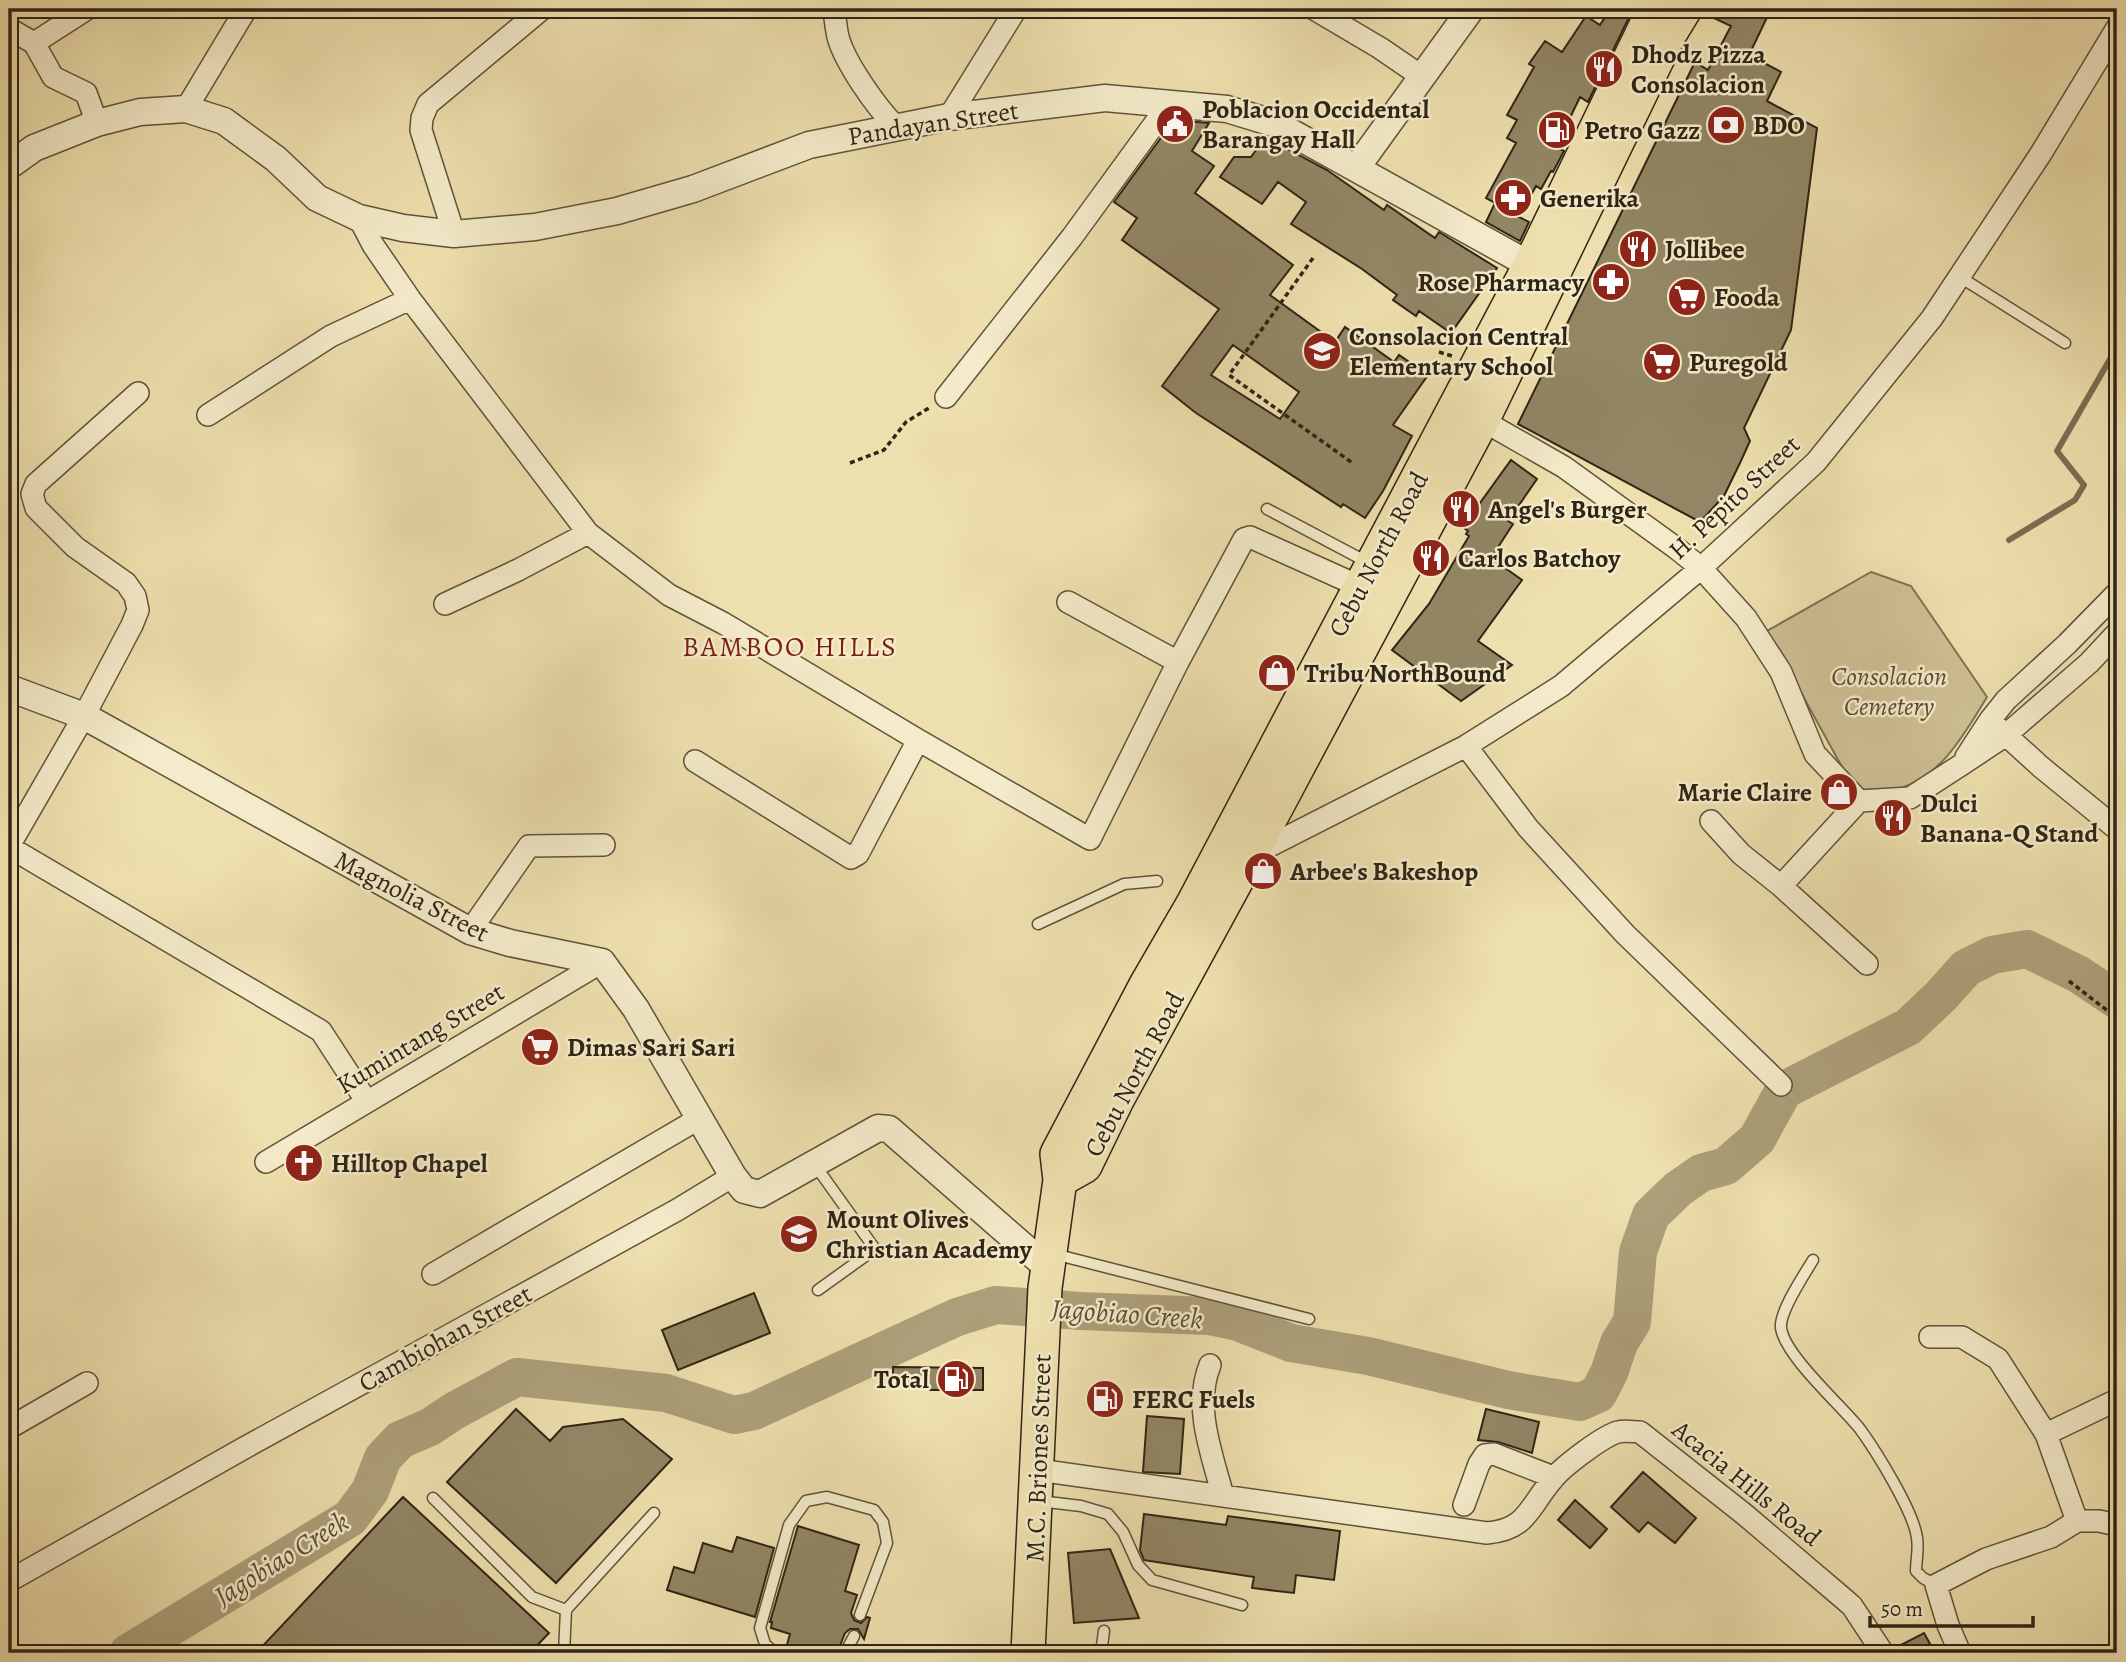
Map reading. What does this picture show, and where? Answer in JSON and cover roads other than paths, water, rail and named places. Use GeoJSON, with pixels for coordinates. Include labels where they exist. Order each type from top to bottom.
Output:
{"type":"FeatureCollection","features":[{"type":"Feature","properties":{"kind":"main road","name":"Cebu North Road"},"geometry":{"type":"LineString","coordinates":[[1654,9],[1530,265],[1469,413],[1367,576],[1194,902],[1147,983],[1056,1154],[1060,1180],[1085,1166],[1116,1100],[1222,909],[1469,413],[1685,9]]}},
{"type":"Feature","properties":{"kind":"main road","name":"M.C. Briones Street"},"geometry":{"type":"LineString","coordinates":[[1028,1653],[1043,1322],[1047,1270],[1060,1180]]}},
{"type":"Feature","properties":{"kind":"street"},"geometry":{"type":"LineString","coordinates":[[34,43],[87,9]]}},
{"type":"Feature","properties":{"kind":"street"},"geometry":{"type":"LineString","coordinates":[[9,166],[34,148],[97,123],[140,112],[186,109],[246,9]]}},
{"type":"Feature","properties":{"kind":"street"},"geometry":{"type":"LineString","coordinates":[[454,234],[421,130],[422,118],[428,104],[542,9]]}},
{"type":"Feature","properties":{"kind":"street"},"geometry":{"type":"LineString","coordinates":[[834,9],[838,39],[851,64],[880,111],[896,127]]}},
{"type":"Feature","properties":{"kind":"street"},"geometry":{"type":"LineString","coordinates":[[949,117],[1016,9]]}},
{"type":"Feature","properties":{"kind":"street"},"geometry":{"type":"LineString","coordinates":[[1314,9],[1421,76]]}},
{"type":"Feature","properties":{"kind":"street"},"geometry":{"type":"LineString","coordinates":[[1357,167],[1471,9]]}},
{"type":"Feature","properties":{"kind":"street","name":"H. Pepito Street"},"geometry":{"type":"LineString","coordinates":[[1248,857],[1466,746],[1561,686],[1701,568],[1816,462],[1932,318],[2040,155],[2117,28]]}},
{"type":"Feature","properties":{"kind":"street"},"geometry":{"type":"LineString","coordinates":[[9,32],[13,31],[34,43],[53,77],[86,93],[97,123]]}},
{"type":"Feature","properties":{"kind":"street","name":"Pandayan Street"},"geometry":{"type":"LineString","coordinates":[[186,109],[224,121],[276,159],[317,198],[359,218],[403,228],[454,234],[535,227],[617,211],[693,189],[809,145],[949,117],[1105,98],[1227,109],[1276,124],[1530,265]]}},
{"type":"Feature","properties":{"kind":"street"},"geometry":{"type":"LineString","coordinates":[[946,397],[1072,237],[1169,104]]}},
{"type":"Feature","properties":{"kind":"street"},"geometry":{"type":"LineString","coordinates":[[359,218],[373,245],[410,299],[588,533],[669,595],[723,623],[1090,839],[1178,662],[1244,539],[1250,537],[1367,576]]}},
{"type":"Feature","properties":{"kind":"street"},"geometry":{"type":"LineString","coordinates":[[208,415],[331,337],[410,299]]}},
{"type":"Feature","properties":{"kind":"street"},"geometry":{"type":"LineString","coordinates":[[138,393],[36,484],[32,494],[36,508],[75,547],[126,583],[135,596],[138,610],[84,716],[9,846],[321,1031],[367,1102]]}},
{"type":"Feature","properties":{"kind":"street"},"geometry":{"type":"LineString","coordinates":[[1469,413],[1564,467],[1701,568],[1746,618],[1781,672],[1815,754],[1859,801]]}},
{"type":"Feature","properties":{"kind":"street"},"geometry":{"type":"LineString","coordinates":[[445,604],[588,533]]}},
{"type":"Feature","properties":{"kind":"street"},"geometry":{"type":"LineString","coordinates":[[1961,765],[2006,700],[2117,593]]}},
{"type":"Feature","properties":{"kind":"street"},"geometry":{"type":"LineString","coordinates":[[1068,603],[1178,662]]}},
{"type":"Feature","properties":{"kind":"street"},"geometry":{"type":"LineString","coordinates":[[1781,886],[1859,801],[1909,798],[1961,765],[2006,735],[2089,663],[2117,634]]}},
{"type":"Feature","properties":{"kind":"street","name":"Magnolia Street"},"geometry":{"type":"LineString","coordinates":[[9,688],[84,716],[470,931],[510,943],[601,962]]}},
{"type":"Feature","properties":{"kind":"street"},"geometry":{"type":"LineString","coordinates":[[1990,720],[2041,767],[2117,829]]}},
{"type":"Feature","properties":{"kind":"street"},"geometry":{"type":"LineString","coordinates":[[695,761],[851,858],[859,854],[918,740]]}},
{"type":"Feature","properties":{"kind":"street"},"geometry":{"type":"LineString","coordinates":[[1466,746],[1528,828],[1625,934],[1781,1085]]}},
{"type":"Feature","properties":{"kind":"street"},"geometry":{"type":"LineString","coordinates":[[1711,821],[1741,854],[1781,886],[1867,964]]}},
{"type":"Feature","properties":{"kind":"street"},"geometry":{"type":"LineString","coordinates":[[470,931],[529,846],[604,845]]}},
{"type":"Feature","properties":{"kind":"street"},"geometry":{"type":"LineString","coordinates":[[601,962],[636,1009],[733,1176],[744,1190],[760,1194],[878,1128],[889,1129],[1047,1270]]}},
{"type":"Feature","properties":{"kind":"street","name":"Kumintang Street"},"geometry":{"type":"LineString","coordinates":[[266,1162],[601,962]]}},
{"type":"Feature","properties":{"kind":"street"},"geometry":{"type":"LineString","coordinates":[[433,1274],[700,1118]]}},
{"type":"Feature","properties":{"kind":"street","name":"Cambiohan Street"},"geometry":{"type":"LineString","coordinates":[[9,1581],[677,1210],[733,1176]]}},
{"type":"Feature","properties":{"kind":"street"},"geometry":{"type":"LineString","coordinates":[[1930,1337],[1962,1338],[1998,1359],[2046,1434],[2077,1521]]}},
{"type":"Feature","properties":{"kind":"street"},"geometry":{"type":"LineString","coordinates":[[1210,1365],[1204,1381],[1202,1399],[1223,1496]]}},
{"type":"Feature","properties":{"kind":"street"},"geometry":{"type":"LineString","coordinates":[[9,1428],[87,1383]]}},
{"type":"Feature","properties":{"kind":"street"},"geometry":{"type":"LineString","coordinates":[[2046,1434],[2117,1400]]}},
{"type":"Feature","properties":{"kind":"street","name":"Acacia Hills Road"},"geometry":{"type":"LineString","coordinates":[[1037,1485],[1223,1496],[1487,1533],[1506,1531],[1523,1520],[1553,1477],[1602,1439],[1620,1431],[1640,1432],[1744,1514],[1852,1606],[1883,1653]]}},
{"type":"Feature","properties":{"kind":"street"},"geometry":{"type":"LineString","coordinates":[[1464,1505],[1485,1455],[1494,1454],[1553,1477]]}},
{"type":"Feature","properties":{"kind":"street"},"geometry":{"type":"LineString","coordinates":[[1960,1653],[1936,1585],[1986,1559],[2051,1537],[2077,1521],[2099,1521],[2117,1525]]}},
{"type":"Feature","properties":{"kind":"lane"},"geometry":{"type":"LineString","coordinates":[[1960,277],[2065,343]]}},
{"type":"Feature","properties":{"kind":"lane"},"geometry":{"type":"LineString","coordinates":[[1267,509],[1367,576]]}},
{"type":"Feature","properties":{"kind":"lane"},"geometry":{"type":"LineString","coordinates":[[1038,924],[1124,884],[1157,881]]}},
{"type":"Feature","properties":{"kind":"lane"},"geometry":{"type":"LineString","coordinates":[[814,1162],[875,1249],[818,1290]]}},
{"type":"Feature","properties":{"kind":"lane"},"geometry":{"type":"LineString","coordinates":[[1813,1260],[1785,1311],[1781,1331],[1798,1359],[1860,1429],[1888,1473],[1917,1538],[1916,1571],[1936,1585]]}},
{"type":"Feature","properties":{"kind":"lane"},"geometry":{"type":"LineString","coordinates":[[1047,1270],[1309,1320]]}},
{"type":"Feature","properties":{"kind":"lane"},"geometry":{"type":"LineString","coordinates":[[1037,1485],[1081,1506],[1108,1514],[1123,1532],[1138,1565],[1152,1580],[1242,1605]]}},
{"type":"Feature","properties":{"kind":"lane"},"geometry":{"type":"LineString","coordinates":[[775,1653],[765,1644],[760,1628],[789,1525],[806,1502],[827,1497],[874,1510],[883,1522],[887,1543],[860,1615]]}},
{"type":"Feature","properties":{"kind":"lane"},"geometry":{"type":"LineString","coordinates":[[433,1498],[532,1597],[566,1610]]}},
{"type":"Feature","properties":{"kind":"lane"},"geometry":{"type":"LineString","coordinates":[[564,1653],[566,1610],[654,1513]]}},
{"type":"Feature","properties":{"kind":"lane"},"geometry":{"type":"LineString","coordinates":[[1101,1653],[1104,1631]]}},
{"type":"Feature","properties":{"kind":"lane"},"geometry":{"type":"LineString","coordinates":[[845,1653],[854,1636]]}},
{"type":"Feature","properties":{"kind":"waterway"},"geometry":{"type":"LineString","coordinates":[[2009,540],[2075,500],[2084,485],[2057,451],[2117,347]]}},
{"type":"Feature","properties":{"kind":"waterway","name":"Jagobiao Creek"},"geometry":{"type":"LineString","coordinates":[[128,1653],[350,1518],[370,1491],[383,1458],[400,1440],[430,1427],[517,1377],[666,1393],[734,1415],[754,1411],[957,1317],[996,1305],[1209,1316],[1238,1322],[1291,1343],[1368,1356],[1508,1390],[1580,1402],[1598,1394],[1609,1373],[1619,1343],[1632,1322],[1638,1252],[1651,1215],[1678,1189],[1701,1173],[1726,1166],[1757,1139],[1784,1090],[1908,1027],[1966,968],[1992,955],[2027,949],[2078,974],[2117,1000]]}},
{"type":"Feature","properties":{"kind":"place","name":"Dhodz Pizza Consolacion"},"geometry":{"type":"Point","coordinates":[1604,69]}},
{"type":"Feature","properties":{"kind":"place","name":"Poblacion Occidental Barangay Hall"},"geometry":{"type":"Point","coordinates":[1175,124]}},
{"type":"Feature","properties":{"kind":"place","name":"BDO"},"geometry":{"type":"Point","coordinates":[1726,125]}},
{"type":"Feature","properties":{"kind":"place","name":"Petro Gazz"},"geometry":{"type":"Point","coordinates":[1557,130]}},
{"type":"Feature","properties":{"kind":"place","name":"Generika"},"geometry":{"type":"Point","coordinates":[1513,198]}},
{"type":"Feature","properties":{"kind":"place","name":"Jollibee"},"geometry":{"type":"Point","coordinates":[1638,249]}},
{"type":"Feature","properties":{"kind":"place","name":"Rose Pharmacy"},"geometry":{"type":"Point","coordinates":[1611,282]}},
{"type":"Feature","properties":{"kind":"place","name":"Fooda"},"geometry":{"type":"Point","coordinates":[1687,297]}},
{"type":"Feature","properties":{"kind":"place","name":"Consolacion Central Elementary School"},"geometry":{"type":"Point","coordinates":[1322,351]}},
{"type":"Feature","properties":{"kind":"place","name":"Puregold"},"geometry":{"type":"Point","coordinates":[1662,362]}},
{"type":"Feature","properties":{"kind":"place","name":"Angel's Burger"},"geometry":{"type":"Point","coordinates":[1461,509]}},
{"type":"Feature","properties":{"kind":"place","name":"Carlos Batchoy"},"geometry":{"type":"Point","coordinates":[1431,558]}},
{"type":"Feature","properties":{"kind":"place","name":"Tribu NorthBound"},"geometry":{"type":"Point","coordinates":[1277,673]}},
{"type":"Feature","properties":{"kind":"place","name":"Marie Claire"},"geometry":{"type":"Point","coordinates":[1839,792]}},
{"type":"Feature","properties":{"kind":"place","name":"Dulci Banana-Q Stand"},"geometry":{"type":"Point","coordinates":[1893,818]}},
{"type":"Feature","properties":{"kind":"place","name":"Arbee's Bakeshop"},"geometry":{"type":"Point","coordinates":[1263,871]}},
{"type":"Feature","properties":{"kind":"place","name":"Dimas Sari Sari"},"geometry":{"type":"Point","coordinates":[540,1047]}},
{"type":"Feature","properties":{"kind":"place","name":"Hilltop Chapel"},"geometry":{"type":"Point","coordinates":[304,1163]}},
{"type":"Feature","properties":{"kind":"place","name":"Mount Olives Christian Academy"},"geometry":{"type":"Point","coordinates":[799,1234]}},
{"type":"Feature","properties":{"kind":"place","name":"Total"},"geometry":{"type":"Point","coordinates":[956,1379]}},
{"type":"Feature","properties":{"kind":"place","name":"FERC Fuels"},"geometry":{"type":"Point","coordinates":[1105,1399]}},
{"type":"Feature","properties":{"kind":"district","name":"BAMBOO HILLS"},"geometry":{"type":"Point","coordinates":[790,646]}},
{"type":"Feature","properties":{"kind":"park label","name":"Consolacion Cemetery"},"geometry":{"type":"Point","coordinates":[1889,691]}}]}
